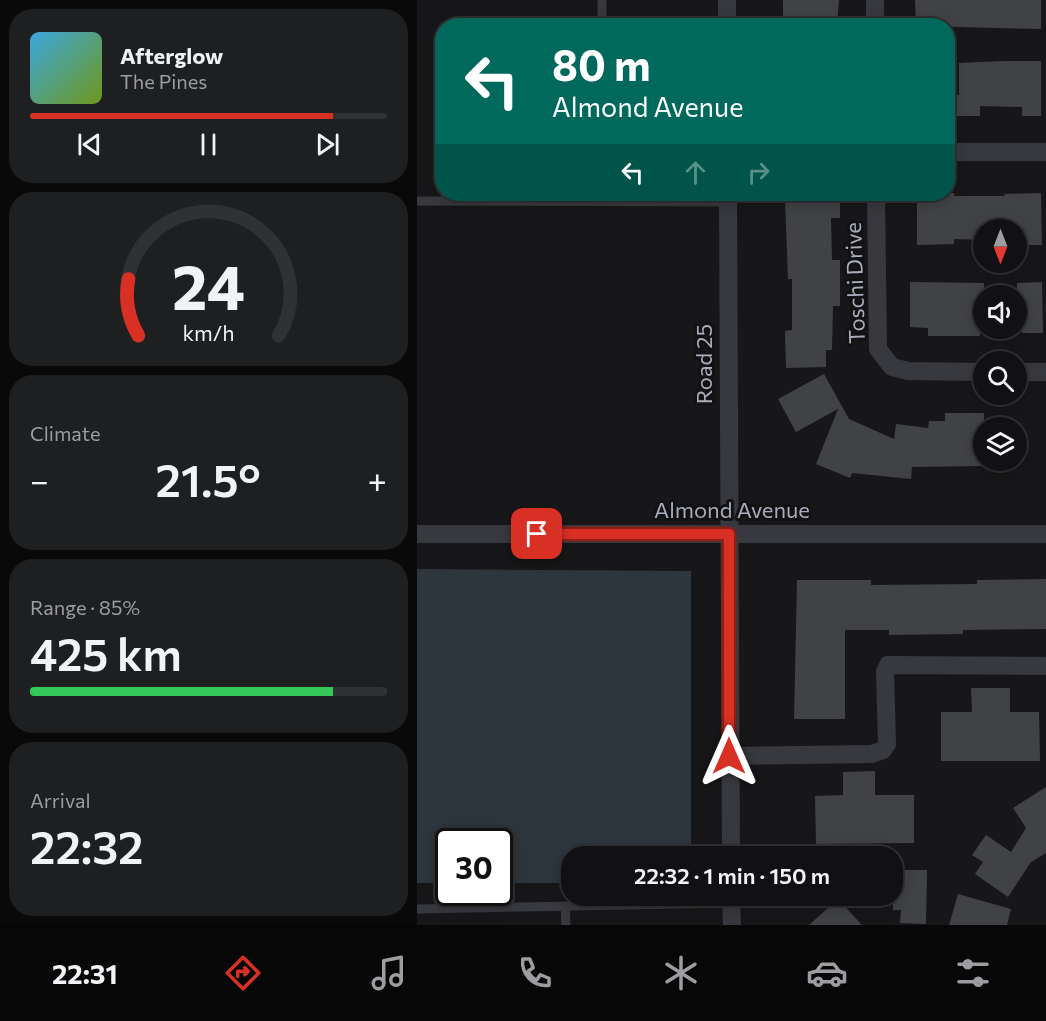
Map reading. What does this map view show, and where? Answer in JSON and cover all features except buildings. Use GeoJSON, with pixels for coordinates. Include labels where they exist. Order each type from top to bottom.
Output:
{"type":"FeatureCollection","features":[{"type":"Feature","properties":{"kind":"street"},"geometry":{"type":"LineString","coordinates":[[727,0],[727,18]]}},
{"type":"Feature","properties":{"kind":"street"},"geometry":{"type":"LineString","coordinates":[[875,0],[875,18]]}},
{"type":"Feature","properties":{"kind":"street"},"geometry":{"type":"LineString","coordinates":[[955,152],[1046,152]]}},
{"type":"Feature","properties":{"kind":"street","name":"Road 25"},"geometry":{"type":"LineString","coordinates":[[728,201],[731,846]]}},
{"type":"Feature","properties":{"kind":"street","name":"Toschi Drive"},"geometry":{"type":"LineString","coordinates":[[876,201],[878,349],[892,367],[908,371],[973,372]]}},
{"type":"Feature","properties":{"kind":"street"},"geometry":{"type":"LineString","coordinates":[[1027,372],[1046,372]]}},
{"type":"Feature","properties":{"kind":"street","name":"Almond Avenue"},"geometry":{"type":"LineString","coordinates":[[417,534],[1046,534]]}},
{"type":"Feature","properties":{"kind":"street"},"geometry":{"type":"LineString","coordinates":[[729,756],[872,754],[883,750],[887,744],[885,672],[888,665],[1046,666]]}},
{"type":"Feature","properties":{"kind":"street"},"geometry":{"type":"LineString","coordinates":[[731,906],[732,925]]}},
{"type":"Feature","properties":{"kind":"lane"},"geometry":{"type":"LineString","coordinates":[[602,0],[602,18]]}},
{"type":"Feature","properties":{"kind":"lane"},"geometry":{"type":"LineString","coordinates":[[417,201],[435,201]]}},
{"type":"Feature","properties":{"kind":"lane"},"geometry":{"type":"LineString","coordinates":[[417,909],[565,906],[565,925]]}},
{"type":"Feature","properties":{"kind":"shaded area"},"geometry":{"type":"Polygon","coordinates":[[[417,569],[691,571],[691,846],[561,846],[561,883],[513,883],[513,828],[435,828],[435,883],[417,883],[417,569]]]}},
{"type":"Feature","properties":{"kind":"route"},"geometry":{"type":"LineString","coordinates":[[537,534],[729,534],[729,756]]}}]}
